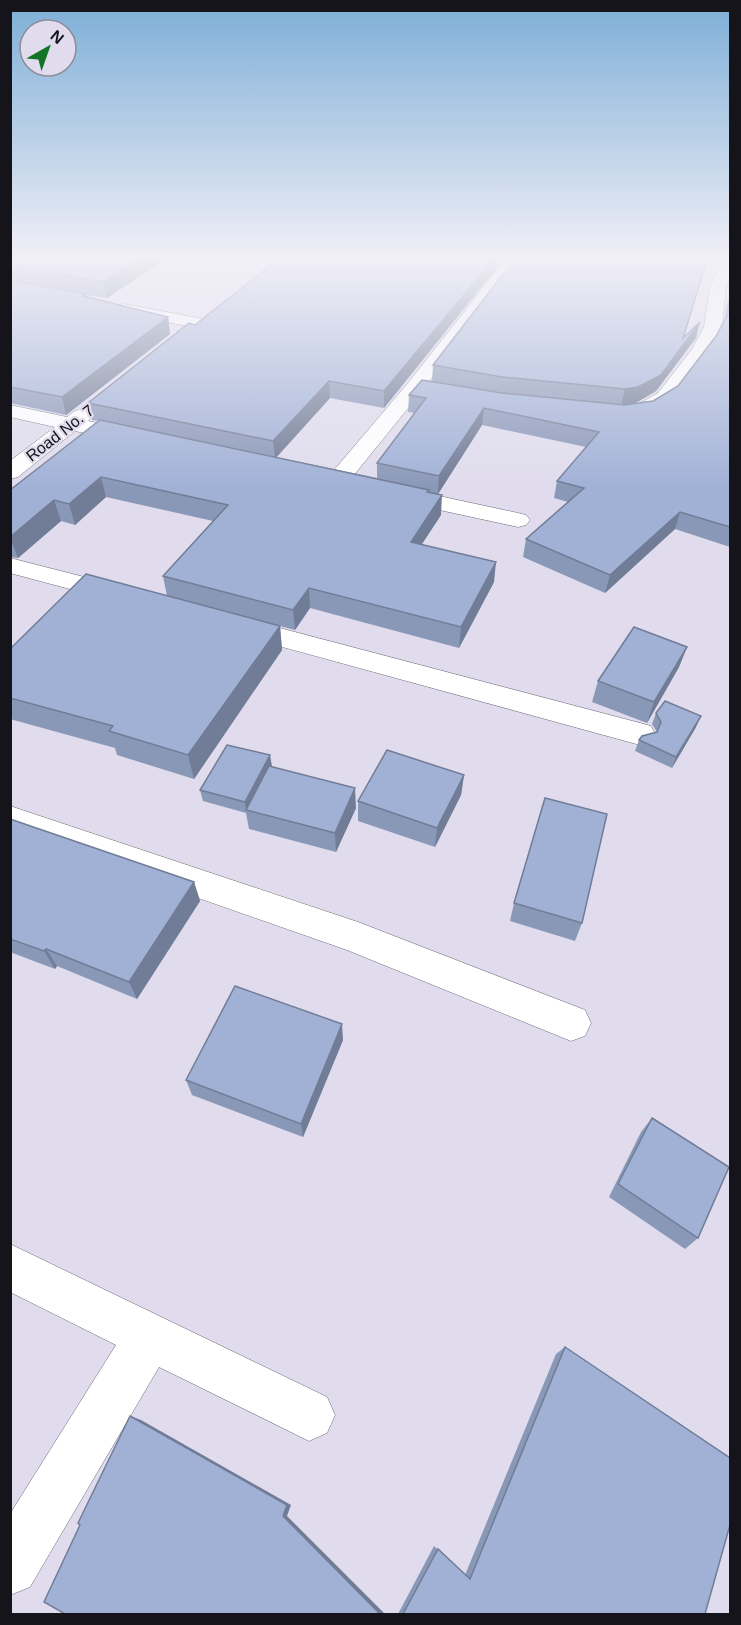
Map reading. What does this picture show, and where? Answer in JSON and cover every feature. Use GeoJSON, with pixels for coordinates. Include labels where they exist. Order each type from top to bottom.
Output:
{"type":"FeatureCollection","features":[{"type":"Feature","properties":{"kind":"street"},"geometry":{"type":"LineString","coordinates":[[337,481],[454,336]]}},
{"type":"Feature","properties":{"kind":"street"},"geometry":{"type":"LineString","coordinates":[[609,413],[640,412],[665,397],[700,351],[708,336]]}},
{"type":"Feature","properties":{"kind":"street"},"geometry":{"type":"LineString","coordinates":[[415,387],[436,391]]}},
{"type":"Feature","properties":{"kind":"street","name":"Road No. 7"},"geometry":{"type":"LineString","coordinates":[[10,472],[99,402]]}},
{"type":"Feature","properties":{"kind":"street"},"geometry":{"type":"LineString","coordinates":[[10,411],[152,441]]}},
{"type":"Feature","properties":{"kind":"street"},"geometry":{"type":"LineString","coordinates":[[314,476],[518,520]]}},
{"type":"Feature","properties":{"kind":"street"},"geometry":{"type":"LineString","coordinates":[[10,565],[148,602]]}},
{"type":"Feature","properties":{"kind":"street"},"geometry":{"type":"LineString","coordinates":[[217,620],[640,734]]}},
{"type":"Feature","properties":{"kind":"street"},"geometry":{"type":"LineString","coordinates":[[10,819],[358,938],[571,1023]]}},
{"type":"Feature","properties":{"kind":"street"},"geometry":{"type":"LineString","coordinates":[[10,1267],[148,1337],[309,1414]]}},
{"type":"Feature","properties":{"kind":"street"},"geometry":{"type":"LineString","coordinates":[[10,1567],[148,1337]]}},
{"type":"Feature","properties":{"kind":"building"},"geometry":{"type":"Polygon","coordinates":[[[10,336],[143,336],[62,397],[10,387],[10,336]]]}},
{"type":"Feature","properties":{"kind":"building"},"geometry":{"type":"Polygon","coordinates":[[[173,336],[430,336],[384,391],[329,381],[273,441],[88,403],[173,336]]]}},
{"type":"Feature","properties":{"kind":"building"},"geometry":{"type":"Polygon","coordinates":[[[455,336],[684,336],[683,338],[690,336],[661,375],[638,387],[625,389],[502,377],[433,365],[455,336]]]}},
{"type":"Feature","properties":{"kind":"building"},"geometry":{"type":"Polygon","coordinates":[[[716,336],[730,336],[730,527],[680,512],[610,575],[526,539],[584,488],[557,481],[599,432],[484,408],[439,476],[377,463],[426,398],[409,395],[422,380],[502,393],[625,405],[653,401],[678,386],[716,336]]]}},
{"type":"Feature","properties":{"kind":"building"},"geometry":{"type":"Polygon","coordinates":[[[100,420],[429,490],[427,492],[442,495],[411,542],[496,562],[461,627],[309,588],[293,610],[163,576],[228,505],[101,477],[69,504],[54,500],[10,537],[10,490],[100,420]]]}},
{"type":"Feature","properties":{"kind":"building"},"geometry":{"type":"Polygon","coordinates":[[[86,574],[280,626],[188,755],[109,731],[113,726],[10,698],[10,649],[86,574]]]}},
{"type":"Feature","properties":{"kind":"building"},"geometry":{"type":"Polygon","coordinates":[[[634,627],[687,647],[654,702],[598,681],[634,627]]]}},
{"type":"Feature","properties":{"kind":"building"},"geometry":{"type":"Polygon","coordinates":[[[665,701],[701,716],[676,757],[639,740],[642,736],[657,732],[661,722],[656,713],[665,701]]]}},
{"type":"Feature","properties":{"kind":"building"},"geometry":{"type":"Polygon","coordinates":[[[227,745],[270,755],[245,802],[200,790],[227,745]]]}},
{"type":"Feature","properties":{"kind":"building"},"geometry":{"type":"Polygon","coordinates":[[[387,750],[464,775],[437,828],[358,801],[387,750]]]}},
{"type":"Feature","properties":{"kind":"building"},"geometry":{"type":"Polygon","coordinates":[[[269,766],[355,788],[335,833],[246,810],[269,766]]]}},
{"type":"Feature","properties":{"kind":"building"},"geometry":{"type":"Polygon","coordinates":[[[545,798],[607,814],[582,923],[514,903],[545,798]]]}},
{"type":"Feature","properties":{"kind":"building"},"geometry":{"type":"Polygon","coordinates":[[[10,819],[194,882],[129,982],[46,949],[44,951],[10,939],[10,819]]]}},
{"type":"Feature","properties":{"kind":"building"},"geometry":{"type":"Polygon","coordinates":[[[235,986],[342,1024],[301,1124],[186,1080],[235,986]]]}},
{"type":"Feature","properties":{"kind":"building"},"geometry":{"type":"Polygon","coordinates":[[[652,1118],[729,1167],[698,1238],[618,1184],[652,1118]]]}},
{"type":"Feature","properties":{"kind":"building"},"geometry":{"type":"Polygon","coordinates":[[[565,1347],[730,1458],[730,1525],[705,1614],[403,1614],[438,1549],[470,1579],[565,1347]]]}},
{"type":"Feature","properties":{"kind":"building"},"geometry":{"type":"Polygon","coordinates":[[[130,1416],[287,1505],[283,1516],[380,1614],[65,1614],[44,1602],[80,1525],[78,1523],[130,1416]]]}}]}
